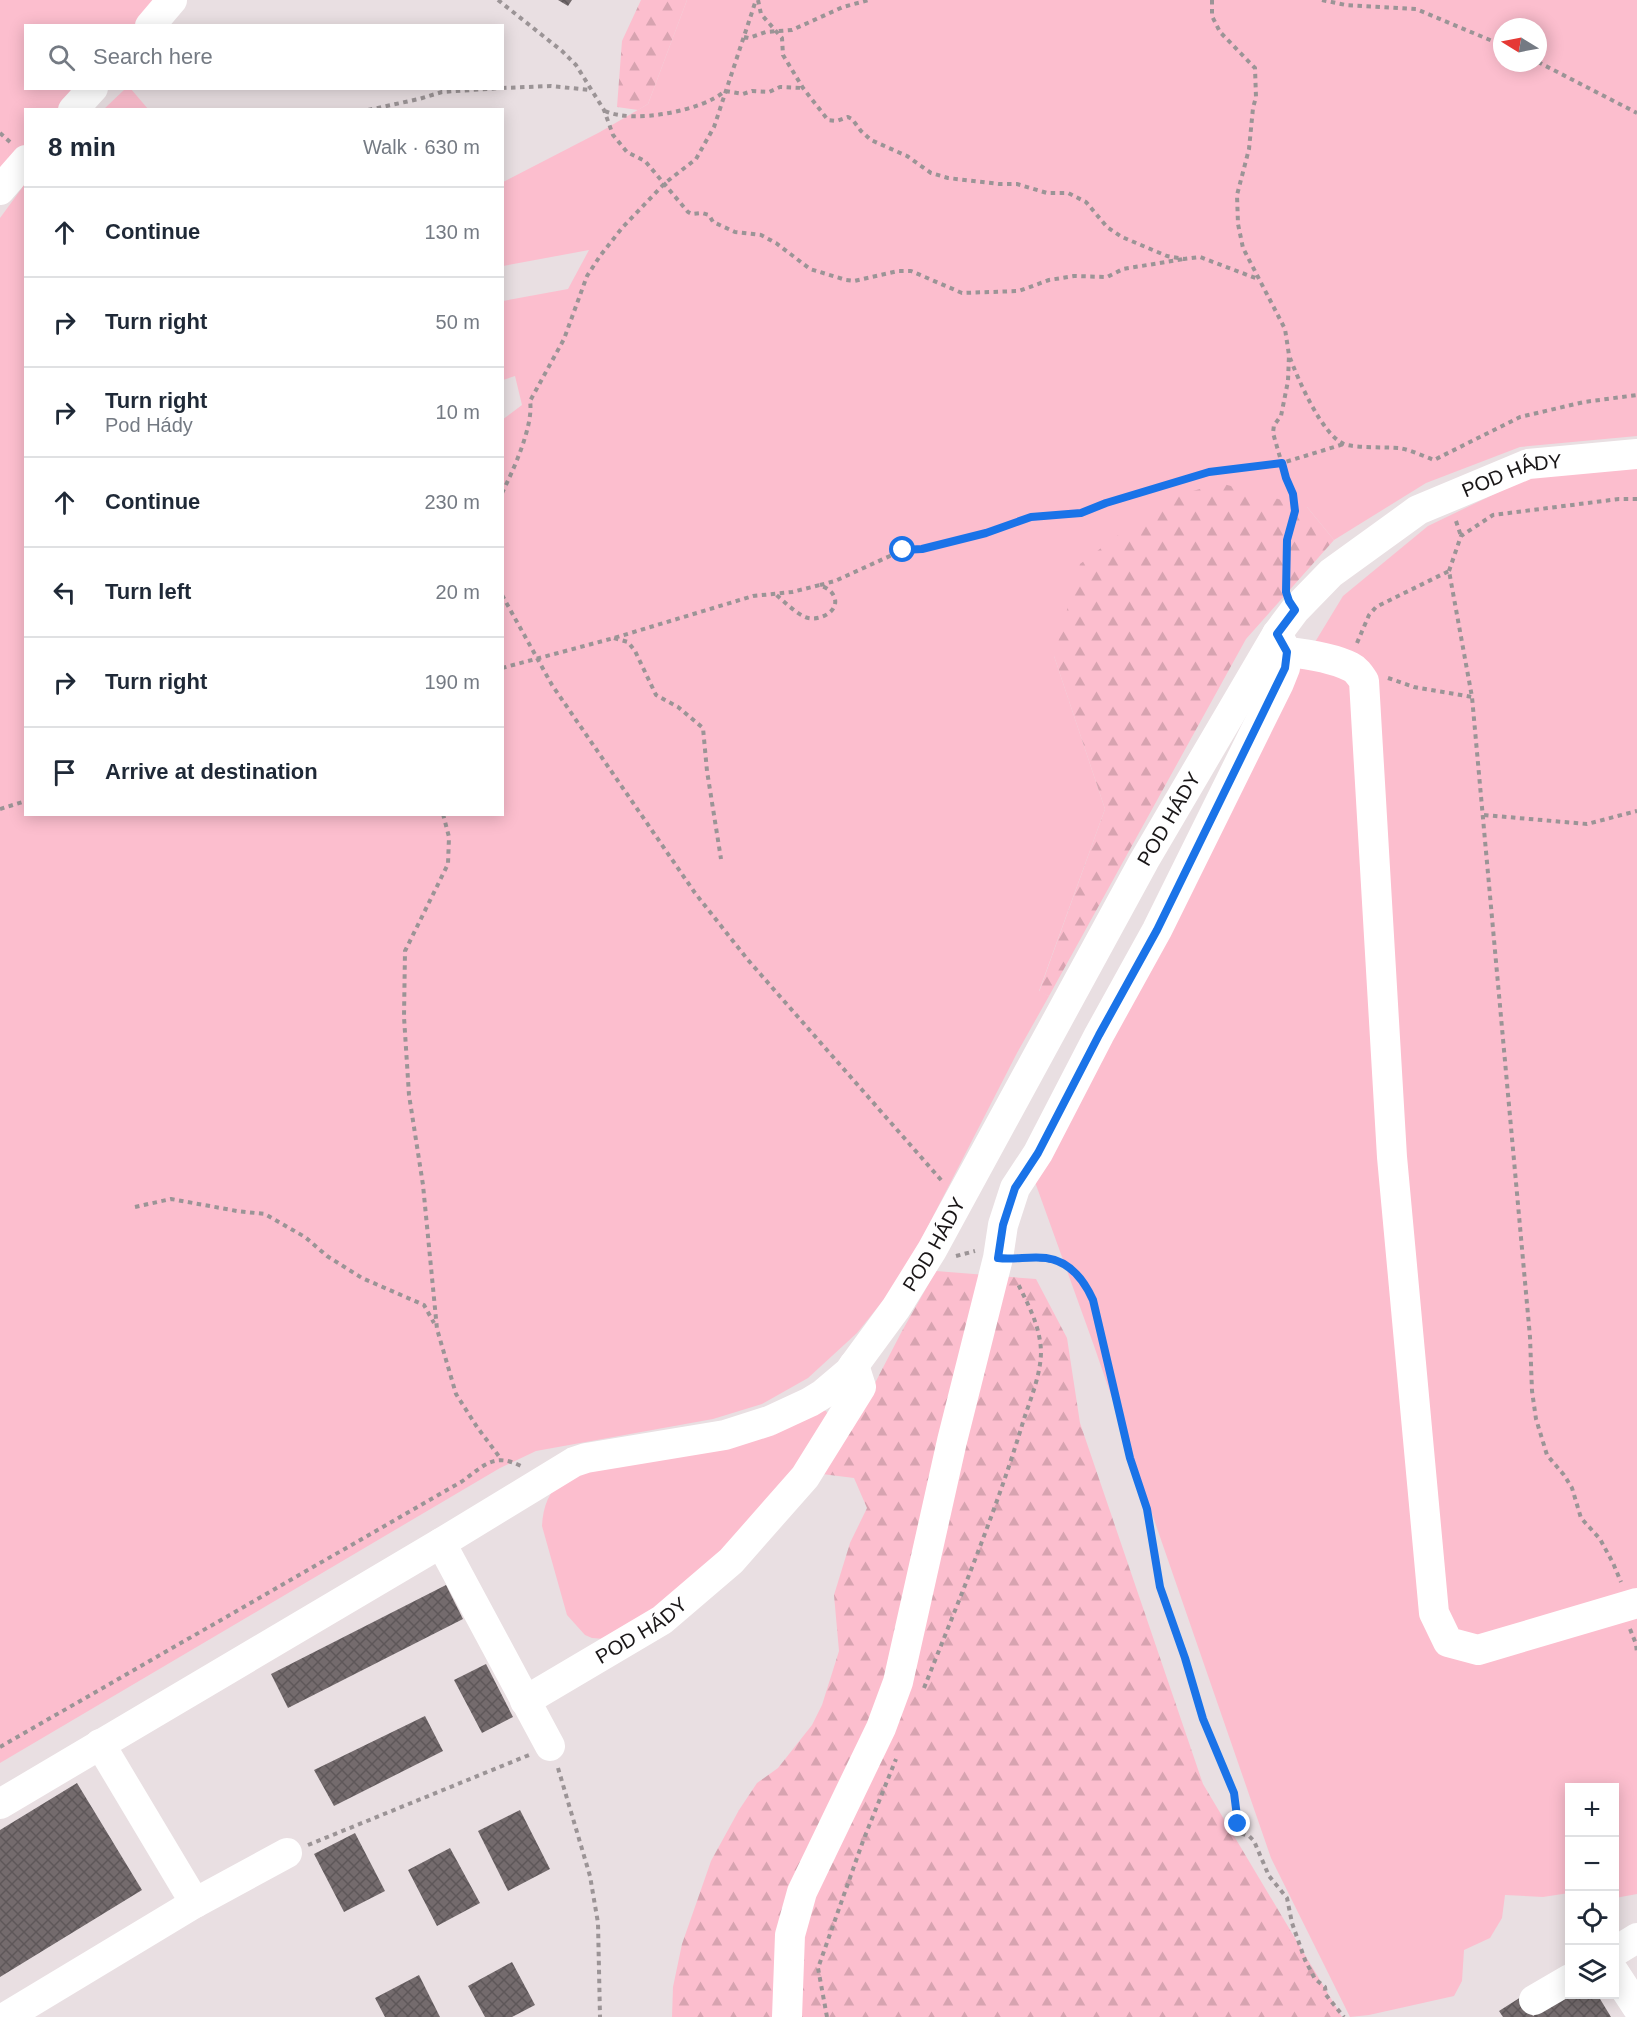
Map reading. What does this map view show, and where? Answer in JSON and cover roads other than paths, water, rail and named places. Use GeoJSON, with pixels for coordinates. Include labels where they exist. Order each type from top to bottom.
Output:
{"type":"FeatureCollection","features":[{"type":"Feature","properties":{"kind":"street"},"geometry":{"type":"LineString","coordinates":[[152,24],[172,0]]}},
{"type":"Feature","properties":{"kind":"street"},"geometry":{"type":"LineString","coordinates":[[75,108],[91,90]]}},
{"type":"Feature","properties":{"kind":"street"},"geometry":{"type":"LineString","coordinates":[[0,190],[24,162]]}},
{"type":"Feature","properties":{"kind":"street","name":"POD HÁDY"},"geometry":{"type":"LineString","coordinates":[[0,1804],[441,1544],[574,1462],[586,1458],[705,1440],[769,1421],[823,1394],[849,1372],[896,1308],[932,1250],[1144,861],[1282,643],[1295,610],[1331,573],[1418,510],[1528,464],[1637,454]]}},
{"type":"Feature","properties":{"kind":"street"},"geometry":{"type":"LineString","coordinates":[[1282,643],[1358,674],[1392,1157],[1434,1613],[1448,1642],[1478,1650],[1633,1604]]}},
{"type":"Feature","properties":{"kind":"street"},"geometry":{"type":"LineString","coordinates":[[787,2017],[790,1935],[802,1892],[881,1728],[898,1682],[952,1441],[1002,1258],[1003,1225],[1015,1188],[1038,1153],[1157,930],[1279,683],[1285,668],[1282,643]]}},
{"type":"Feature","properties":{"kind":"street","name":"POD HÁDY"},"geometry":{"type":"LineString","coordinates":[[525,1701],[662,1620],[731,1561],[805,1477],[837,1428],[861,1387],[854,1365]]}},
{"type":"Feature","properties":{"kind":"street"},"geometry":{"type":"LineString","coordinates":[[441,1544],[550,1746]]}},
{"type":"Feature","properties":{"kind":"street"},"geometry":{"type":"LineString","coordinates":[[100,1744],[195,1903]]}},
{"type":"Feature","properties":{"kind":"street"},"geometry":{"type":"LineString","coordinates":[[6,2017],[195,1903],[287,1853]]}},
{"type":"Feature","properties":{"kind":"street"},"geometry":{"type":"LineString","coordinates":[[1619,1949],[1637,1938]]}},
{"type":"Feature","properties":{"kind":"street"},"geometry":{"type":"LineString","coordinates":[[1619,1980],[1637,2007]]}},
{"type":"Feature","properties":{"kind":"street"},"geometry":{"type":"LineString","coordinates":[[1534,2000],[1565,1981]]}}]}
